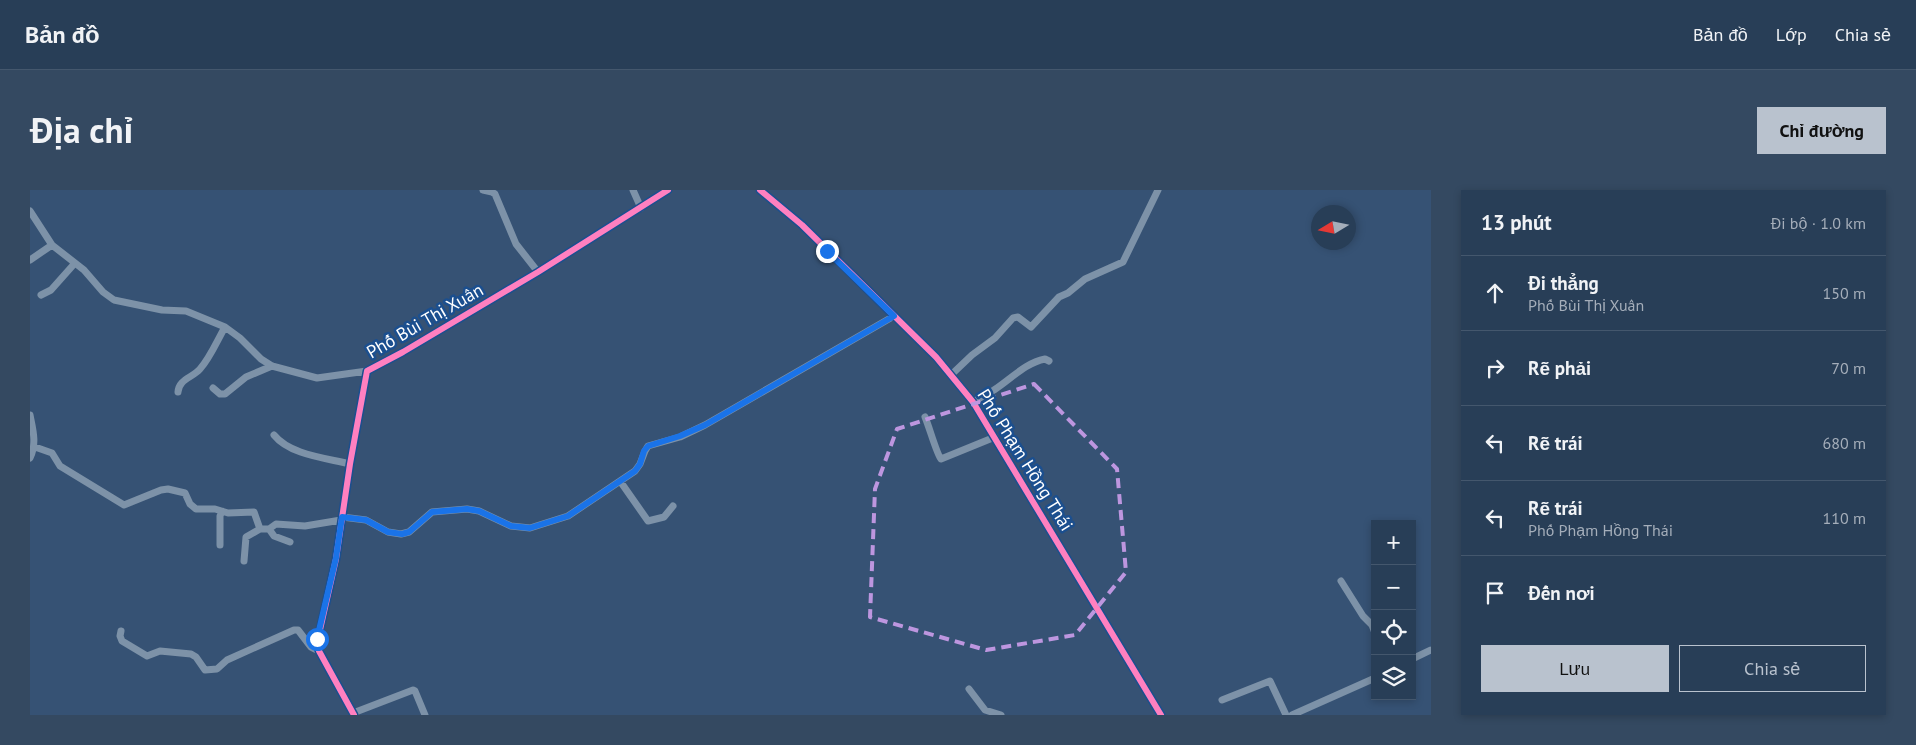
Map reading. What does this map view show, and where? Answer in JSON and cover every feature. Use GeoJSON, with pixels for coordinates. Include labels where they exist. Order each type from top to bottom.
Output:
{"type":"FeatureCollection","features":[{"type":"Feature","properties":{"kind":"street"},"geometry":{"type":"LineString","coordinates":[[483,190],[495,194],[516,244],[538,272]]}},
{"type":"Feature","properties":{"kind":"street"},"geometry":{"type":"LineString","coordinates":[[632,190],[641,208]]}},
{"type":"Feature","properties":{"kind":"street","name":"Phố Bùi Thị Xuân"},"geometry":{"type":"LineString","coordinates":[[319,651],[317,639],[336,558],[350,464],[367,371],[403,352],[538,272],[668,190]]}},
{"type":"Feature","properties":{"kind":"street","name":"Phố Phạm Hồng Thái"},"geometry":{"type":"LineString","coordinates":[[760,190],[802,226],[894,316],[952,375],[973,402],[996,437],[1161,715]]}},
{"type":"Feature","properties":{"kind":"street"},"geometry":{"type":"LineString","coordinates":[[952,375],[972,354],[995,338],[1014,318],[1018,318],[1031,328],[1059,297],[1068,293],[1083,280],[1123,262],[1158,190]]}},
{"type":"Feature","properties":{"kind":"street"},"geometry":{"type":"LineString","coordinates":[[30,211],[52,244],[88,274],[103,292],[114,300],[162,310],[186,311],[225,327],[240,338],[261,360],[272,366],[318,378],[367,371]]}},
{"type":"Feature","properties":{"kind":"street"},"geometry":{"type":"LineString","coordinates":[[30,260],[52,244]]}},
{"type":"Feature","properties":{"kind":"street"},"geometry":{"type":"LineString","coordinates":[[41,295],[51,290],[75,263]]}},
{"type":"Feature","properties":{"kind":"street"},"geometry":{"type":"LineString","coordinates":[[244,561],[246,536],[260,529],[269,529],[279,524],[305,526],[341,519],[366,520],[388,532],[402,534],[409,532],[432,512],[467,509],[479,511],[511,526],[530,528],[568,516],[638,468],[644,451],[648,446],[680,436],[705,425],[894,316]]}},
{"type":"Feature","properties":{"kind":"street"},"geometry":{"type":"LineString","coordinates":[[178,392],[180,385],[204,364],[225,327]]}},
{"type":"Feature","properties":{"kind":"street"},"geometry":{"type":"LineString","coordinates":[[973,402],[996,389],[1014,374],[1035,362],[1045,359],[1049,361]]}},
{"type":"Feature","properties":{"kind":"street"},"geometry":{"type":"LineString","coordinates":[[213,388],[220,394],[224,394],[246,377],[272,366]]}},
{"type":"Feature","properties":{"kind":"street"},"geometry":{"type":"LineString","coordinates":[[925,417],[940,459],[996,437]]}},
{"type":"Feature","properties":{"kind":"street"},"geometry":{"type":"LineString","coordinates":[[30,419],[35,447],[30,458]]}},
{"type":"Feature","properties":{"kind":"street"},"geometry":{"type":"LineString","coordinates":[[274,435],[284,444],[300,451],[350,464]]}},
{"type":"Feature","properties":{"kind":"street"},"geometry":{"type":"LineString","coordinates":[[35,447],[52,453],[60,466],[124,505],[160,490],[168,489],[185,493],[192,507],[215,509],[228,513],[254,512],[260,529]]}},
{"type":"Feature","properties":{"kind":"street"},"geometry":{"type":"LineString","coordinates":[[620,481],[648,521],[664,517],[673,506]]}},
{"type":"Feature","properties":{"kind":"street"},"geometry":{"type":"LineString","coordinates":[[220,545],[220,516],[222,511]]}},
{"type":"Feature","properties":{"kind":"street"},"geometry":{"type":"LineString","coordinates":[[269,529],[274,536],[290,542]]}},
{"type":"Feature","properties":{"kind":"street"},"geometry":{"type":"LineString","coordinates":[[1341,581],[1363,616],[1371,624]]}},
{"type":"Feature","properties":{"kind":"street"},"geometry":{"type":"LineString","coordinates":[[121,631],[122,641],[147,656],[160,651],[191,654],[196,657],[203,669],[208,671],[217,669],[227,660],[294,630],[298,630],[311,647],[319,651],[353,712],[413,690],[425,715]]}},
{"type":"Feature","properties":{"kind":"street"},"geometry":{"type":"LineString","coordinates":[[1416,657],[1431,650]]}},
{"type":"Feature","properties":{"kind":"street"},"geometry":{"type":"LineString","coordinates":[[1292,715],[1371,680]]}},
{"type":"Feature","properties":{"kind":"street"},"geometry":{"type":"LineString","coordinates":[[1222,700],[1270,681],[1286,715]]}},
{"type":"Feature","properties":{"kind":"street"},"geometry":{"type":"LineString","coordinates":[[969,689],[985,710],[1001,715]]}},
{"type":"Feature","properties":{"kind":"highlighted area"},"geometry":{"type":"Polygon","coordinates":[[[1034,384],[1117,469],[1126,572],[1075,635],[986,650],[870,617],[875,489],[897,429],[1034,384]]]}},
{"type":"Feature","properties":{"kind":"cycle path"},"geometry":{"type":"LineString","coordinates":[[354,715],[319,651],[317,643],[336,559],[350,464],[367,371],[403,352],[538,272],[668,190]]}},
{"type":"Feature","properties":{"kind":"cycle path"},"geometry":{"type":"LineString","coordinates":[[760,190],[802,225],[936,357],[973,402],[1161,715]]}},
{"type":"Feature","properties":{"kind":"route"},"geometry":{"type":"LineString","coordinates":[[317,639],[336,558],[342,517],[366,520],[394,534],[409,532],[427,515],[436,511],[467,509],[479,511],[518,528],[530,528],[562,520],[635,471],[648,446],[680,436],[705,425],[894,316],[827,251]]}}]}
